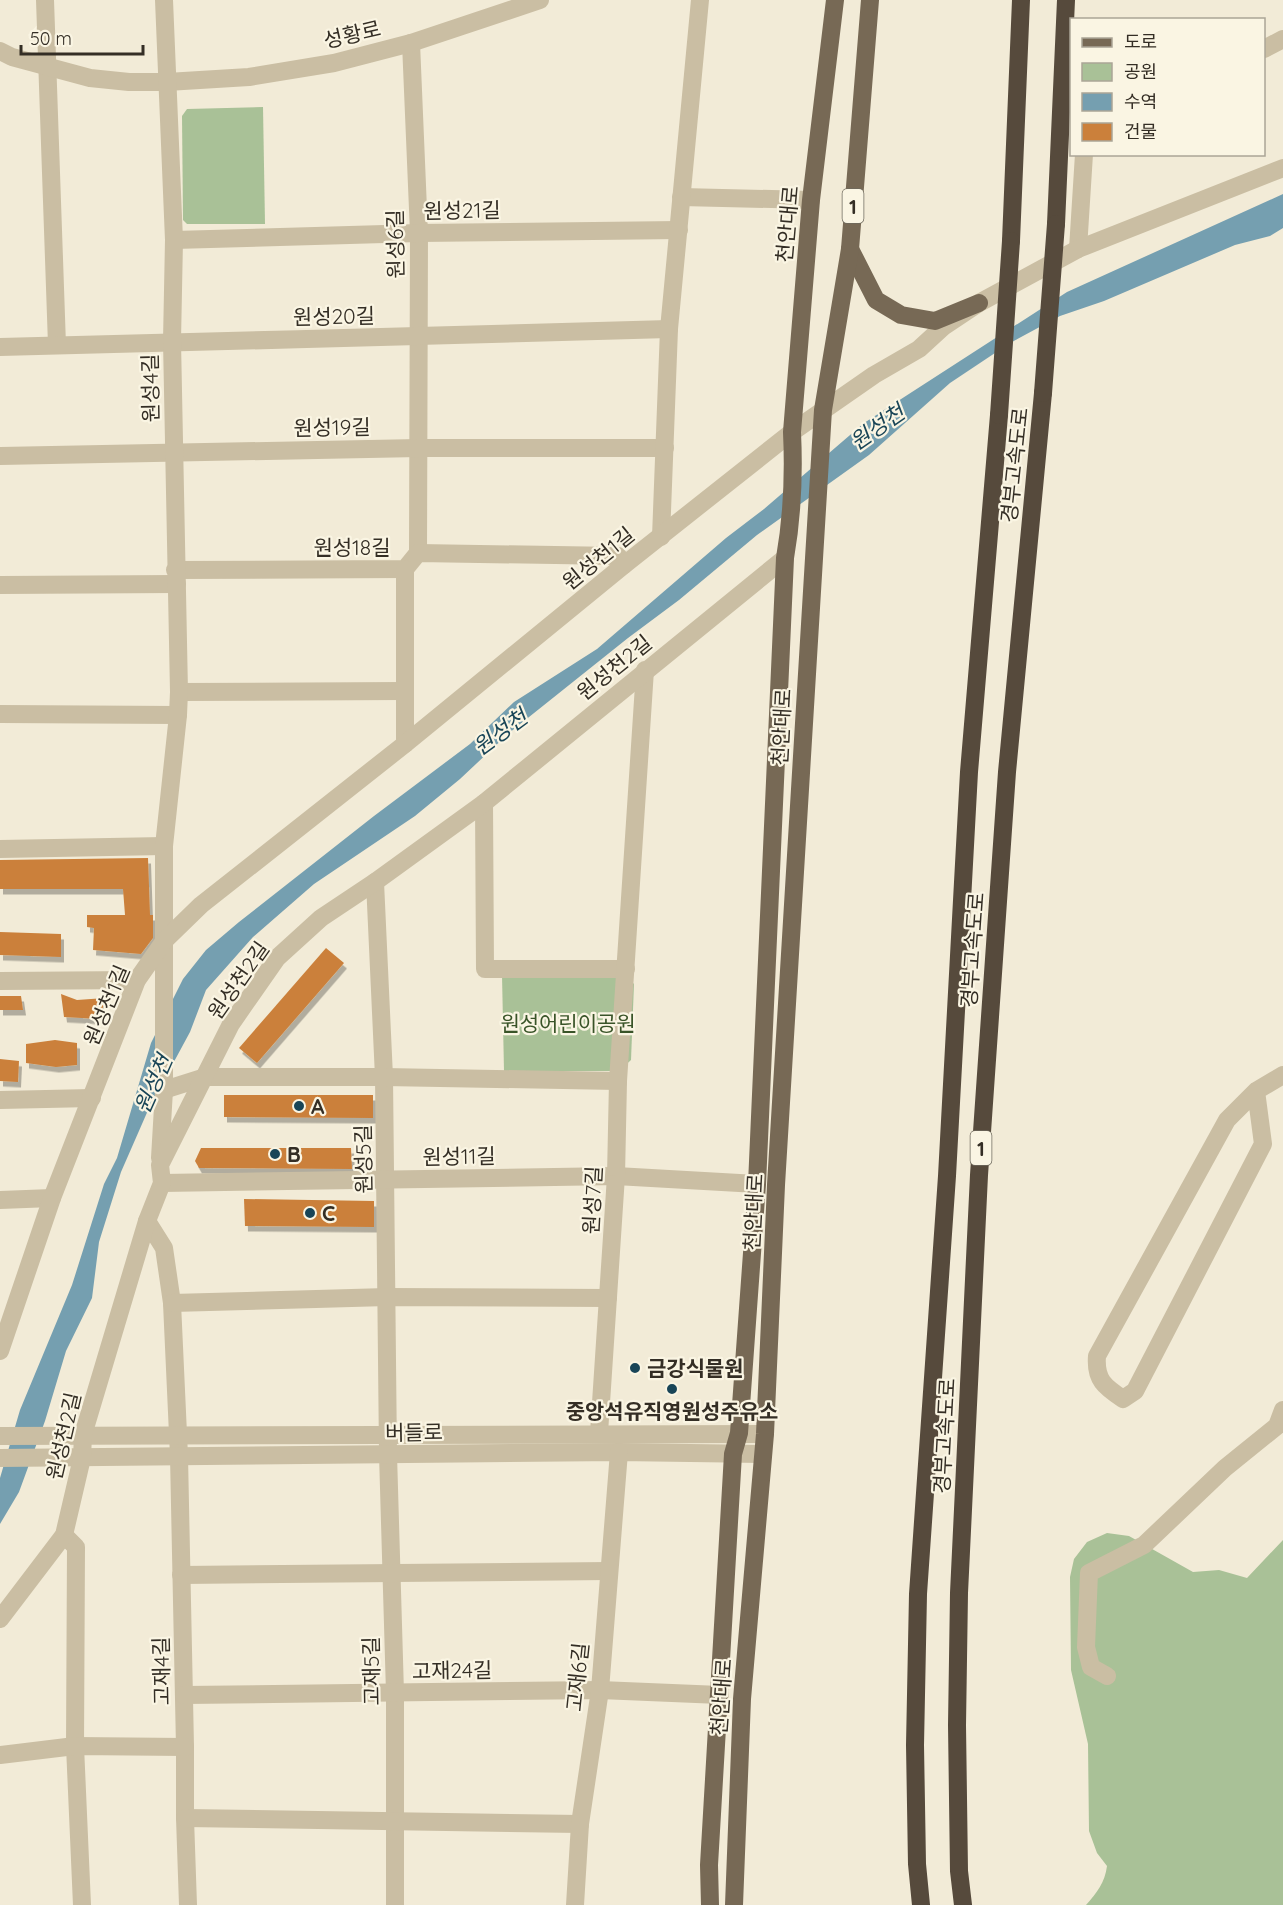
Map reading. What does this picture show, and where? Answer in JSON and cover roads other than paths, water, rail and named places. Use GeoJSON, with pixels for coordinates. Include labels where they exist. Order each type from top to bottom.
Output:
{"type":"FeatureCollection","features":[{"type":"Feature","properties":{"kind":"highway","name":"경부고속도로"},"geometry":{"type":"LineString","coordinates":[[921,1905],[916,1864],[915,1745],[918,1594],[947,1176],[969,772],[1011,241],[1021,0]]}},
{"type":"Feature","properties":{"kind":"highway","name":"경부고속도로"},"geometry":{"type":"LineString","coordinates":[[963,1905],[959,1871],[957,1725],[959,1593],[980,1175],[1006,772],[1043,393],[1056,224],[1066,0]]}},
{"type":"Feature","properties":{"kind":"main road","name":"천안대로"},"geometry":{"type":"LineString","coordinates":[[710,1905],[709,1865],[734,1454],[739,1432],[757,1184],[785,558],[793,453],[792,432],[811,200],[836,0]]}},
{"type":"Feature","properties":{"kind":"main road","name":"1"},"geometry":{"type":"LineString","coordinates":[[823,410],[850,249],[870,0]]}},
{"type":"Feature","properties":{"kind":"main road"},"geometry":{"type":"LineString","coordinates":[[850,249],[876,300],[901,315],[934,321],[980,303]]}},
{"type":"Feature","properties":{"kind":"main road","name":"천안대로"},"geometry":{"type":"LineString","coordinates":[[734,1905],[742,1699],[765,1434],[776,1185],[823,410]]}},
{"type":"Feature","properties":{"kind":"street"},"geometry":{"type":"LineString","coordinates":[[45,0],[57,345]]}},
{"type":"Feature","properties":{"kind":"street"},"geometry":{"type":"LineString","coordinates":[[164,0],[167,82]]}},
{"type":"Feature","properties":{"kind":"street","name":"성황로"},"geometry":{"type":"LineString","coordinates":[[0,51],[12,57],[90,78],[129,82],[167,82],[249,77],[334,63],[411,43],[519,4],[540,0]]}},
{"type":"Feature","properties":{"kind":"street"},"geometry":{"type":"LineString","coordinates":[[661,537],[669,329],[700,0]]}},
{"type":"Feature","properties":{"kind":"street"},"geometry":{"type":"LineString","coordinates":[[1265,48],[1283,39]]}},
{"type":"Feature","properties":{"kind":"street","name":"원성6길"},"geometry":{"type":"LineString","coordinates":[[411,43],[419,233],[418,553]]}},
{"type":"Feature","properties":{"kind":"street","name":"원성4길"},"geometry":{"type":"LineString","coordinates":[[161,1174],[164,1090],[164,846],[179,692],[172,341],[174,240],[167,82]]}},
{"type":"Feature","properties":{"kind":"street"},"geometry":{"type":"LineString","coordinates":[[1078,249],[1084,156]]}},
{"type":"Feature","properties":{"kind":"street","name":"원성천1길"},"geometry":{"type":"LineString","coordinates":[[0,1351],[6,1315],[137,980],[165,940],[201,905],[792,432],[874,375],[919,349],[943,327],[980,303],[1078,249],[1283,168]]}},
{"type":"Feature","properties":{"kind":"street"},"geometry":{"type":"LineString","coordinates":[[681,197],[811,200]]}},
{"type":"Feature","properties":{"kind":"street","name":"원성21길"},"geometry":{"type":"LineString","coordinates":[[174,240],[419,233],[679,230]]}},
{"type":"Feature","properties":{"kind":"street","name":"원성20길"},"geometry":{"type":"LineString","coordinates":[[0,347],[172,341],[418,338],[669,329]]}},
{"type":"Feature","properties":{"kind":"street","name":"원성19길"},"geometry":{"type":"LineString","coordinates":[[0,456],[419,448],[665,448]]}},
{"type":"Feature","properties":{"kind":"street","name":"원성18길"},"geometry":{"type":"LineString","coordinates":[[0,585],[405,570],[418,553],[618,556],[624,565]]}},
{"type":"Feature","properties":{"kind":"street","name":"원성천2길"},"geometry":{"type":"LineString","coordinates":[[0,1619],[64,1534],[73,1457],[161,1174],[231,1024],[277,958],[321,918],[484,803],[785,558]]}},
{"type":"Feature","properties":{"kind":"street"},"geometry":{"type":"LineString","coordinates":[[405,570],[405,744]]}},
{"type":"Feature","properties":{"kind":"street","name":"원성7길"},"geometry":{"type":"LineString","coordinates":[[599,1433],[616,1176],[618,1081],[645,670]]}},
{"type":"Feature","properties":{"kind":"street"},"geometry":{"type":"LineString","coordinates":[[179,692],[404,691]]}},
{"type":"Feature","properties":{"kind":"street"},"geometry":{"type":"LineString","coordinates":[[0,714],[178,715]]}},
{"type":"Feature","properties":{"kind":"street"},"geometry":{"type":"LineString","coordinates":[[484,803],[485,969],[626,969]]}},
{"type":"Feature","properties":{"kind":"street"},"geometry":{"type":"LineString","coordinates":[[0,849],[164,846]]}},
{"type":"Feature","properties":{"kind":"street","name":"원성5길"},"geometry":{"type":"LineString","coordinates":[[375,882],[384,1077],[388,1435]]}},
{"type":"Feature","properties":{"kind":"street"},"geometry":{"type":"LineString","coordinates":[[0,981],[137,980]]}},
{"type":"Feature","properties":{"kind":"street"},"geometry":{"type":"LineString","coordinates":[[1256,1090],[1263,1144],[1135,1391],[1124,1399],[1106,1387],[1096,1370],[1097,1356],[1227,1120],[1256,1090],[1283,1075]]}},
{"type":"Feature","properties":{"kind":"street"},"geometry":{"type":"LineString","coordinates":[[164,1090],[205,1077],[618,1081]]}},
{"type":"Feature","properties":{"kind":"street"},"geometry":{"type":"LineString","coordinates":[[0,1100],[92,1098]]}},
{"type":"Feature","properties":{"kind":"street","name":"원성11길"},"geometry":{"type":"LineString","coordinates":[[161,1174],[385,1179],[616,1176],[757,1184]]}},
{"type":"Feature","properties":{"kind":"street"},"geometry":{"type":"LineString","coordinates":[[0,1200],[52,1198]]}},
{"type":"Feature","properties":{"kind":"street"},"geometry":{"type":"LineString","coordinates":[[147,1221],[164,1248],[172,1303],[178,1435]]}},
{"type":"Feature","properties":{"kind":"street"},"geometry":{"type":"LineString","coordinates":[[172,1303],[387,1297],[608,1298]]}},
{"type":"Feature","properties":{"kind":"street"},"geometry":{"type":"LineString","coordinates":[[1107,1676],[1091,1668],[1086,1647],[1089,1573],[1144,1545],[1225,1468],[1277,1426],[1283,1410]]}},
{"type":"Feature","properties":{"kind":"street","name":"버들로"},"geometry":{"type":"LineString","coordinates":[[0,1436],[739,1432],[765,1434]]}},
{"type":"Feature","properties":{"kind":"street","name":"고재4길"},"geometry":{"type":"LineString","coordinates":[[178,1435],[185,1746],[184,1818],[188,1905]]}},
{"type":"Feature","properties":{"kind":"street","name":"고재5길"},"geometry":{"type":"LineString","coordinates":[[388,1435],[394,1693],[395,1905]]}},
{"type":"Feature","properties":{"kind":"street","name":"버들로"},"geometry":{"type":"LineString","coordinates":[[0,1458],[619,1452],[762,1454]]}},
{"type":"Feature","properties":{"kind":"street","name":"고재6길"},"geometry":{"type":"LineString","coordinates":[[575,1905],[579,1824],[600,1690],[619,1452]]}},
{"type":"Feature","properties":{"kind":"street"},"geometry":{"type":"LineString","coordinates":[[64,1534],[76,1547],[75,1746],[82,1905]]}},
{"type":"Feature","properties":{"kind":"street"},"geometry":{"type":"LineString","coordinates":[[181,1575],[609,1571]]}},
{"type":"Feature","properties":{"kind":"street","name":"고재24길"},"geometry":{"type":"LineString","coordinates":[[184,1695],[600,1690],[720,1695]]}},
{"type":"Feature","properties":{"kind":"street"},"geometry":{"type":"LineString","coordinates":[[0,1755],[75,1746],[185,1746]]}},
{"type":"Feature","properties":{"kind":"street"},"geometry":{"type":"LineString","coordinates":[[184,1818],[579,1824]]}},
{"type":"Feature","properties":{"kind":"water","name":"원성천"},"geometry":{"type":"Polygon","coordinates":[[[1283,194],[1283,228],[1270,236],[1235,245],[1104,301],[1060,316],[1010,343],[950,383],[869,455],[757,535],[679,600],[509,733],[460,779],[415,816],[314,884],[253,937],[206,990],[190,1032],[149,1108],[121,1172],[99,1242],[92,1298],[66,1351],[45,1421],[19,1492],[0,1524],[0,1478],[20,1410],[72,1285],[104,1184],[117,1158],[151,1043],[183,979],[206,950],[374,816],[470,744],[514,702],[597,649],[864,423],[1067,292],[1283,194]]]}},
{"type":"Feature","properties":{"kind":"place","name":"A"},"geometry":{"type":"Point","coordinates":[299,1106]}},
{"type":"Feature","properties":{"kind":"place","name":"B"},"geometry":{"type":"Point","coordinates":[275,1154]}},
{"type":"Feature","properties":{"kind":"place","name":"C"},"geometry":{"type":"Point","coordinates":[310,1213]}},
{"type":"Feature","properties":{"kind":"place","name":"금강식물원"},"geometry":{"type":"Point","coordinates":[635,1368]}},
{"type":"Feature","properties":{"kind":"place","name":"중앙석유직영원성주유소"},"geometry":{"type":"Point","coordinates":[672,1389]}},
{"type":"Feature","properties":{"kind":"park label","name":"원성어린이공원"},"geometry":{"type":"Point","coordinates":[568,1023]}}]}
